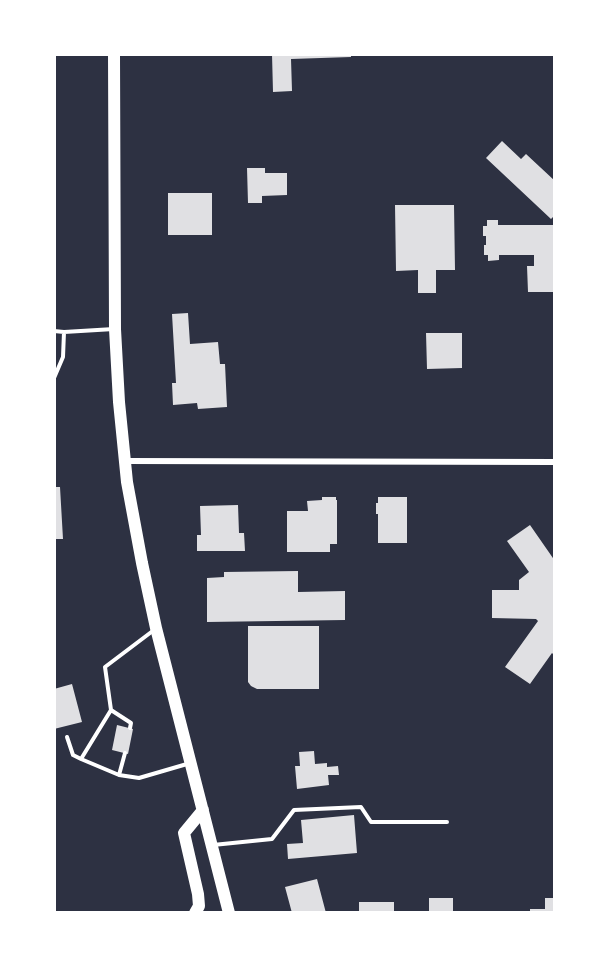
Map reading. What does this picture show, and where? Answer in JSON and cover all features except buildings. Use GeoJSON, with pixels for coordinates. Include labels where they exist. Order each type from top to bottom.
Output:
{"type":"FeatureCollection","features":[{"type":"Feature","properties":{"kind":"main road"},"geometry":{"type":"LineString","coordinates":[[114,54],[115,329],[124,461],[156,628],[230,913]]}},
{"type":"Feature","properties":{"kind":"main road"},"geometry":{"type":"LineString","coordinates":[[195,913],[198,906],[198,894],[184,833],[203,810]]}},
{"type":"Feature","properties":{"kind":"street"},"geometry":{"type":"LineString","coordinates":[[124,461],[555,462]]}},
{"type":"Feature","properties":{"kind":"lane"},"geometry":{"type":"LineString","coordinates":[[54,331],[115,329]]}},
{"type":"Feature","properties":{"kind":"lane"},"geometry":{"type":"LineString","coordinates":[[54,378],[63,357],[64,332]]}},
{"type":"Feature","properties":{"kind":"lane"},"geometry":{"type":"LineString","coordinates":[[81,759],[111,710],[105,667],[156,628]]}},
{"type":"Feature","properties":{"kind":"lane"},"geometry":{"type":"LineString","coordinates":[[111,710],[131,723],[130,728]]}},
{"type":"Feature","properties":{"kind":"lane"},"geometry":{"type":"LineString","coordinates":[[67,737],[73,755],[119,775],[139,778],[191,763]]}},
{"type":"Feature","properties":{"kind":"lane"},"geometry":{"type":"LineString","coordinates":[[119,775],[125,753]]}},
{"type":"Feature","properties":{"kind":"lane"},"geometry":{"type":"LineString","coordinates":[[212,845],[272,839],[294,810],[361,807],[371,822],[447,822]]}}]}
